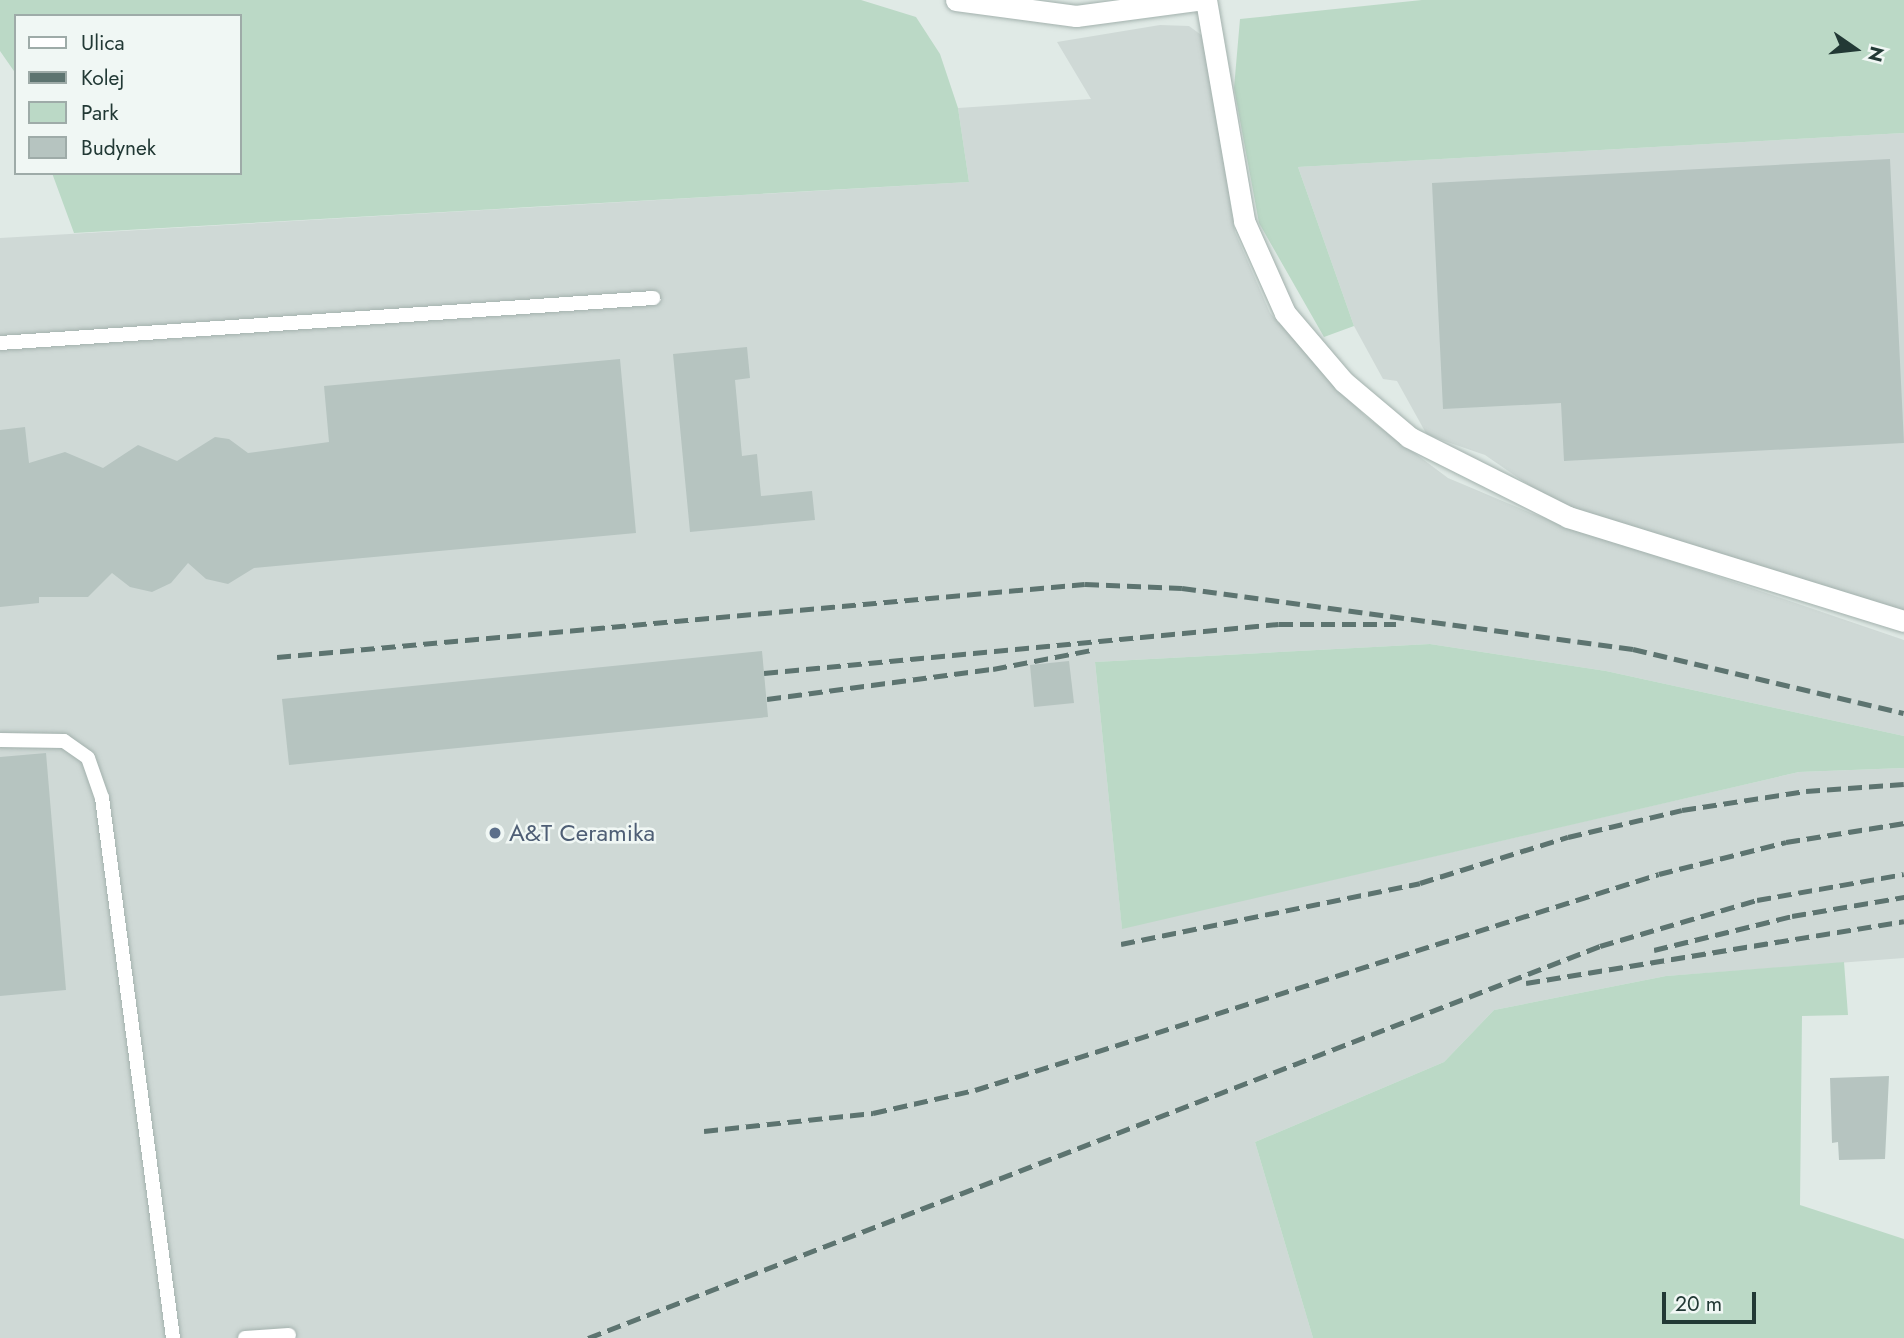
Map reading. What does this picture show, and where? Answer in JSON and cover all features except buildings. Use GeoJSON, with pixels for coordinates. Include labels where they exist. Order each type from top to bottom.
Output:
{"type":"FeatureCollection","features":[{"type":"Feature","properties":{"kind":"street"},"geometry":{"type":"LineString","coordinates":[[956,0],[1076,16],[1196,0]]}},
{"type":"Feature","properties":{"kind":"street"},"geometry":{"type":"LineString","coordinates":[[1206,0],[1244,221],[1285,313],[1344,382],[1409,437],[1568,517],[1904,621]]}},
{"type":"Feature","properties":{"kind":"lane"},"geometry":{"type":"LineString","coordinates":[[0,343],[653,298]]}},
{"type":"Feature","properties":{"kind":"lane"},"geometry":{"type":"LineString","coordinates":[[0,740],[64,741],[88,758],[102,798],[173,1338]]}},
{"type":"Feature","properties":{"kind":"lane"},"geometry":{"type":"LineString","coordinates":[[245,1338],[289,1335]]}},
{"type":"Feature","properties":{"kind":"shaded area"},"geometry":{"type":"Polygon","coordinates":[[[1160,25],[1189,26],[1204,37],[1235,232],[1270,313],[1365,416],[1448,478],[1531,513],[1904,640],[1904,736],[1606,671],[1430,644],[1095,662],[1122,928],[1799,772],[1904,768],[1904,958],[1666,976],[1494,1010],[1444,1062],[1255,1142],[1313,1338],[0,1338],[0,238],[969,182],[958,108],[1091,99],[1057,42],[1160,25]]]}},
{"type":"Feature","properties":{"kind":"shaded area"},"geometry":{"type":"Polygon","coordinates":[[[1904,133],[1904,611],[1600,518],[1546,497],[1485,455],[1427,435],[1397,381],[1383,379],[1354,326],[1298,167],[1904,133]]]}},
{"type":"Feature","properties":{"kind":"green space"},"geometry":{"type":"Polygon","coordinates":[[[0,0],[861,0],[916,17],[940,54],[958,108],[969,182],[74,233],[53,175],[242,175],[242,14],[14,14],[14,71],[0,51],[0,0]]]}},
{"type":"Feature","properties":{"kind":"green space"},"geometry":{"type":"Polygon","coordinates":[[[1422,0],[1904,0],[1904,133],[1298,167],[1354,326],[1324,337],[1259,223],[1234,88],[1240,19],[1422,0]]]}},
{"type":"Feature","properties":{"kind":"green space"},"geometry":{"type":"Polygon","coordinates":[[[1430,644],[1606,671],[1904,736],[1904,768],[1799,772],[1122,929],[1095,662],[1430,644]]]}},
{"type":"Feature","properties":{"kind":"green space"},"geometry":{"type":"Polygon","coordinates":[[[1844,962],[1848,1015],[1802,1016],[1800,1205],[1904,1239],[1904,1338],[1313,1338],[1255,1142],[1444,1062],[1494,1010],[1666,976],[1844,962]]]}},
{"type":"Feature","properties":{"kind":"railway"},"geometry":{"type":"LineString","coordinates":[[277,657],[1085,584],[1182,588],[1633,649],[1904,713]]}},
{"type":"Feature","properties":{"kind":"railway"},"geometry":{"type":"LineString","coordinates":[[764,673],[1279,624],[1396,624]]}},
{"type":"Feature","properties":{"kind":"railway"},"geometry":{"type":"LineString","coordinates":[[767,699],[993,669],[1092,650]]}},
{"type":"Feature","properties":{"kind":"railway"},"geometry":{"type":"LineString","coordinates":[[1121,944],[1420,883],[1568,837],[1682,810],[1806,791],[1904,784]]}},
{"type":"Feature","properties":{"kind":"railway"},"geometry":{"type":"LineString","coordinates":[[704,1131],[873,1113],[975,1090],[1659,874],[1786,842],[1904,823]]}},
{"type":"Feature","properties":{"kind":"railway"},"geometry":{"type":"LineString","coordinates":[[588,1338],[1600,946],[1757,900],[1904,874]]}},
{"type":"Feature","properties":{"kind":"railway"},"geometry":{"type":"LineString","coordinates":[[1654,950],[1792,916],[1904,897]]}},
{"type":"Feature","properties":{"kind":"railway"},"geometry":{"type":"LineString","coordinates":[[1526,983],[1904,921]]}},
{"type":"Feature","properties":{"kind":"place","name":"A&T Ceramika"},"geometry":{"type":"Point","coordinates":[495,833]}}]}
